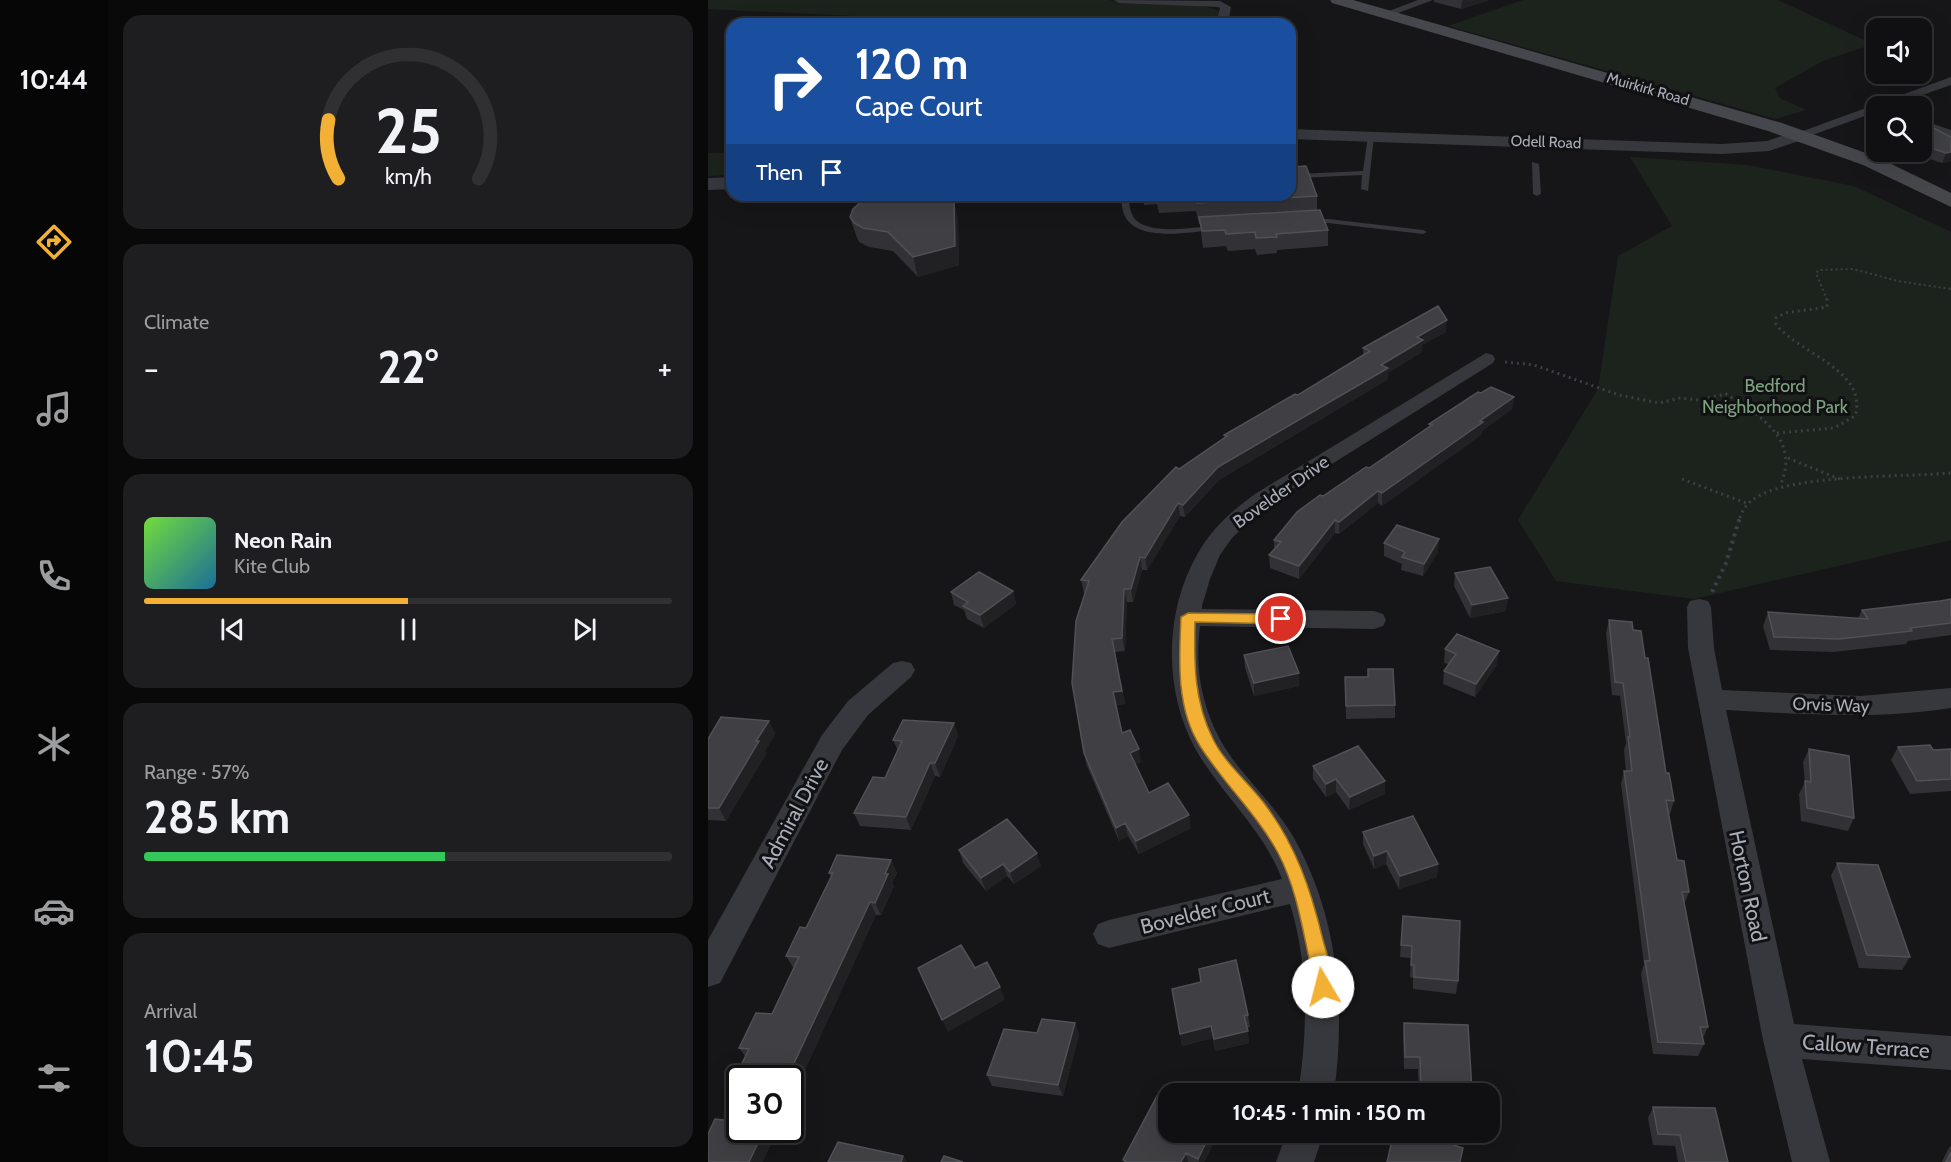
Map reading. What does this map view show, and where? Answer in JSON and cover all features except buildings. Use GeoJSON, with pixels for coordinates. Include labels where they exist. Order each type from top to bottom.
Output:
{"type":"FeatureCollection","features":[{"type":"Feature","properties":{"kind":"main road","name":"Muirkirk Road"},"geometry":{"type":"LineString","coordinates":[[1337,0],[1799,135],[1870,161],[1951,201]]}},
{"type":"Feature","properties":{"kind":"street"},"geometry":{"type":"LineString","coordinates":[[1119,0],[1220,4],[1226,8],[1224,18]]}},
{"type":"Feature","properties":{"kind":"street"},"geometry":{"type":"LineString","coordinates":[[1386,14],[1428,0]]}},
{"type":"Feature","properties":{"kind":"street"},"geometry":{"type":"LineString","coordinates":[[1910,96],[1951,81]]}},
{"type":"Feature","properties":{"kind":"street"},"geometry":{"type":"LineString","coordinates":[[1799,135],[1866,112]]}},
{"type":"Feature","properties":{"kind":"street"},"geometry":{"type":"LineString","coordinates":[[1932,128],[1951,135]]}},
{"type":"Feature","properties":{"kind":"street","name":"Odell Road"},"geometry":{"type":"LineString","coordinates":[[1296,134],[1748,148],[1769,146],[1799,135]]}},
{"type":"Feature","properties":{"kind":"street"},"geometry":{"type":"LineString","coordinates":[[708,184],[726,183]]}},
{"type":"Feature","properties":{"kind":"street","name":"Bovelder Drive"},"geometry":{"type":"LineString","coordinates":[[1318,1083],[1324,1049],[1325,1008],[1321,967],[1301,888],[1280,838],[1226,771],[1206,742],[1196,720],[1186,667],[1190,596],[1210,551],[1225,532],[1244,514],[1297,476],[1486,359]]}},
{"type":"Feature","properties":{"kind":"street","name":"Horton Road"},"geometry":{"type":"LineString","coordinates":[[1699,607],[1701,648],[1710,699],[1780,1040],[1811,1162]]}},
{"type":"Feature","properties":{"kind":"street"},"geometry":{"type":"LineString","coordinates":[[1188,617],[1374,620]]}},
{"type":"Feature","properties":{"kind":"street","name":"Admiral Drive"},"geometry":{"type":"LineString","coordinates":[[708,972],[832,743],[858,708],[902,670]]}},
{"type":"Feature","properties":{"kind":"street","name":"Orvis Way"},"geometry":{"type":"LineString","coordinates":[[1710,699],[1856,707],[1917,705],[1951,698]]}},
{"type":"Feature","properties":{"kind":"street","name":"Bovelder Court"},"geometry":{"type":"LineString","coordinates":[[1109,934],[1301,888]]}},
{"type":"Feature","properties":{"kind":"street","name":"Callow Terrace"},"geometry":{"type":"LineString","coordinates":[[1780,1040],[1951,1053]]}},
{"type":"Feature","properties":{"kind":"street"},"geometry":{"type":"LineString","coordinates":[[1295,1162],[1302,1143]]}},
{"type":"Feature","properties":{"kind":"lane"},"geometry":{"type":"LineString","coordinates":[[1365,189],[1371,136]]}},
{"type":"Feature","properties":{"kind":"lane"},"geometry":{"type":"LineString","coordinates":[[1535,164],[1537,194]]}},
{"type":"Feature","properties":{"kind":"lane"},"geometry":{"type":"LineString","coordinates":[[1296,175],[1366,173]]}},
{"type":"Feature","properties":{"kind":"lane"},"geometry":{"type":"LineString","coordinates":[[1126,201],[1130,217],[1139,228],[1156,231],[1225,227]]}},
{"type":"Feature","properties":{"kind":"lane"},"geometry":{"type":"LineString","coordinates":[[1294,223],[1328,221],[1423,232]]}},
{"type":"Feature","properties":{"kind":"path"},"geometry":{"type":"LineString","coordinates":[[1777,433],[1825,430],[1856,418],[1861,410],[1860,402],[1839,371],[1792,341],[1776,324],[1776,318],[1785,313],[1827,307],[1827,296],[1817,280],[1816,273],[1819,270],[1853,269],[1898,281],[1951,289]]}},
{"type":"Feature","properties":{"kind":"path"},"geometry":{"type":"LineString","coordinates":[[1486,359],[1534,365],[1619,395],[1659,403],[1680,398],[1699,399],[1726,394],[1753,411],[1777,433],[1788,458],[1789,468],[1780,486]]}},
{"type":"Feature","properties":{"kind":"path"},"geometry":{"type":"LineString","coordinates":[[1788,458],[1842,480]]}},
{"type":"Feature","properties":{"kind":"path"},"geometry":{"type":"LineString","coordinates":[[1699,607],[1723,572],[1746,503],[1780,486],[1951,473]]}},
{"type":"Feature","properties":{"kind":"path"},"geometry":{"type":"LineString","coordinates":[[1682,479],[1746,503]]}},
{"type":"Feature","properties":{"kind":"green space"},"geometry":{"type":"Polygon","coordinates":[[[708,0],[1108,0],[1199,6],[1219,12],[1217,18],[895,18],[708,9],[708,0]]]}},
{"type":"Feature","properties":{"kind":"green space"},"geometry":{"type":"Polygon","coordinates":[[[1523,0],[1778,0],[1866,41],[1866,46],[1823,61],[1775,88],[1780,98],[1806,110],[1776,119],[1448,26],[1523,0]]]}},
{"type":"Feature","properties":{"kind":"green space"},"geometry":{"type":"Polygon","coordinates":[[[726,150],[726,175],[708,176],[708,153],[722,153],[726,150]]]}},
{"type":"Feature","properties":{"kind":"green space","name":"Bedford Neighborhood Park"},"geometry":{"type":"Polygon","coordinates":[[[1630,157],[1748,165],[1854,186],[1951,232],[1951,540],[1694,599],[1556,581],[1518,520],[1598,389],[1618,256],[1672,226],[1630,157]]]}},
{"type":"Feature","properties":{"kind":"route"},"geometry":{"type":"LineString","coordinates":[[1281,619],[1188,617],[1186,667],[1196,720],[1206,742],[1226,771],[1260,810],[1280,838],[1301,888],[1321,967],[1323,987]]}}]}
